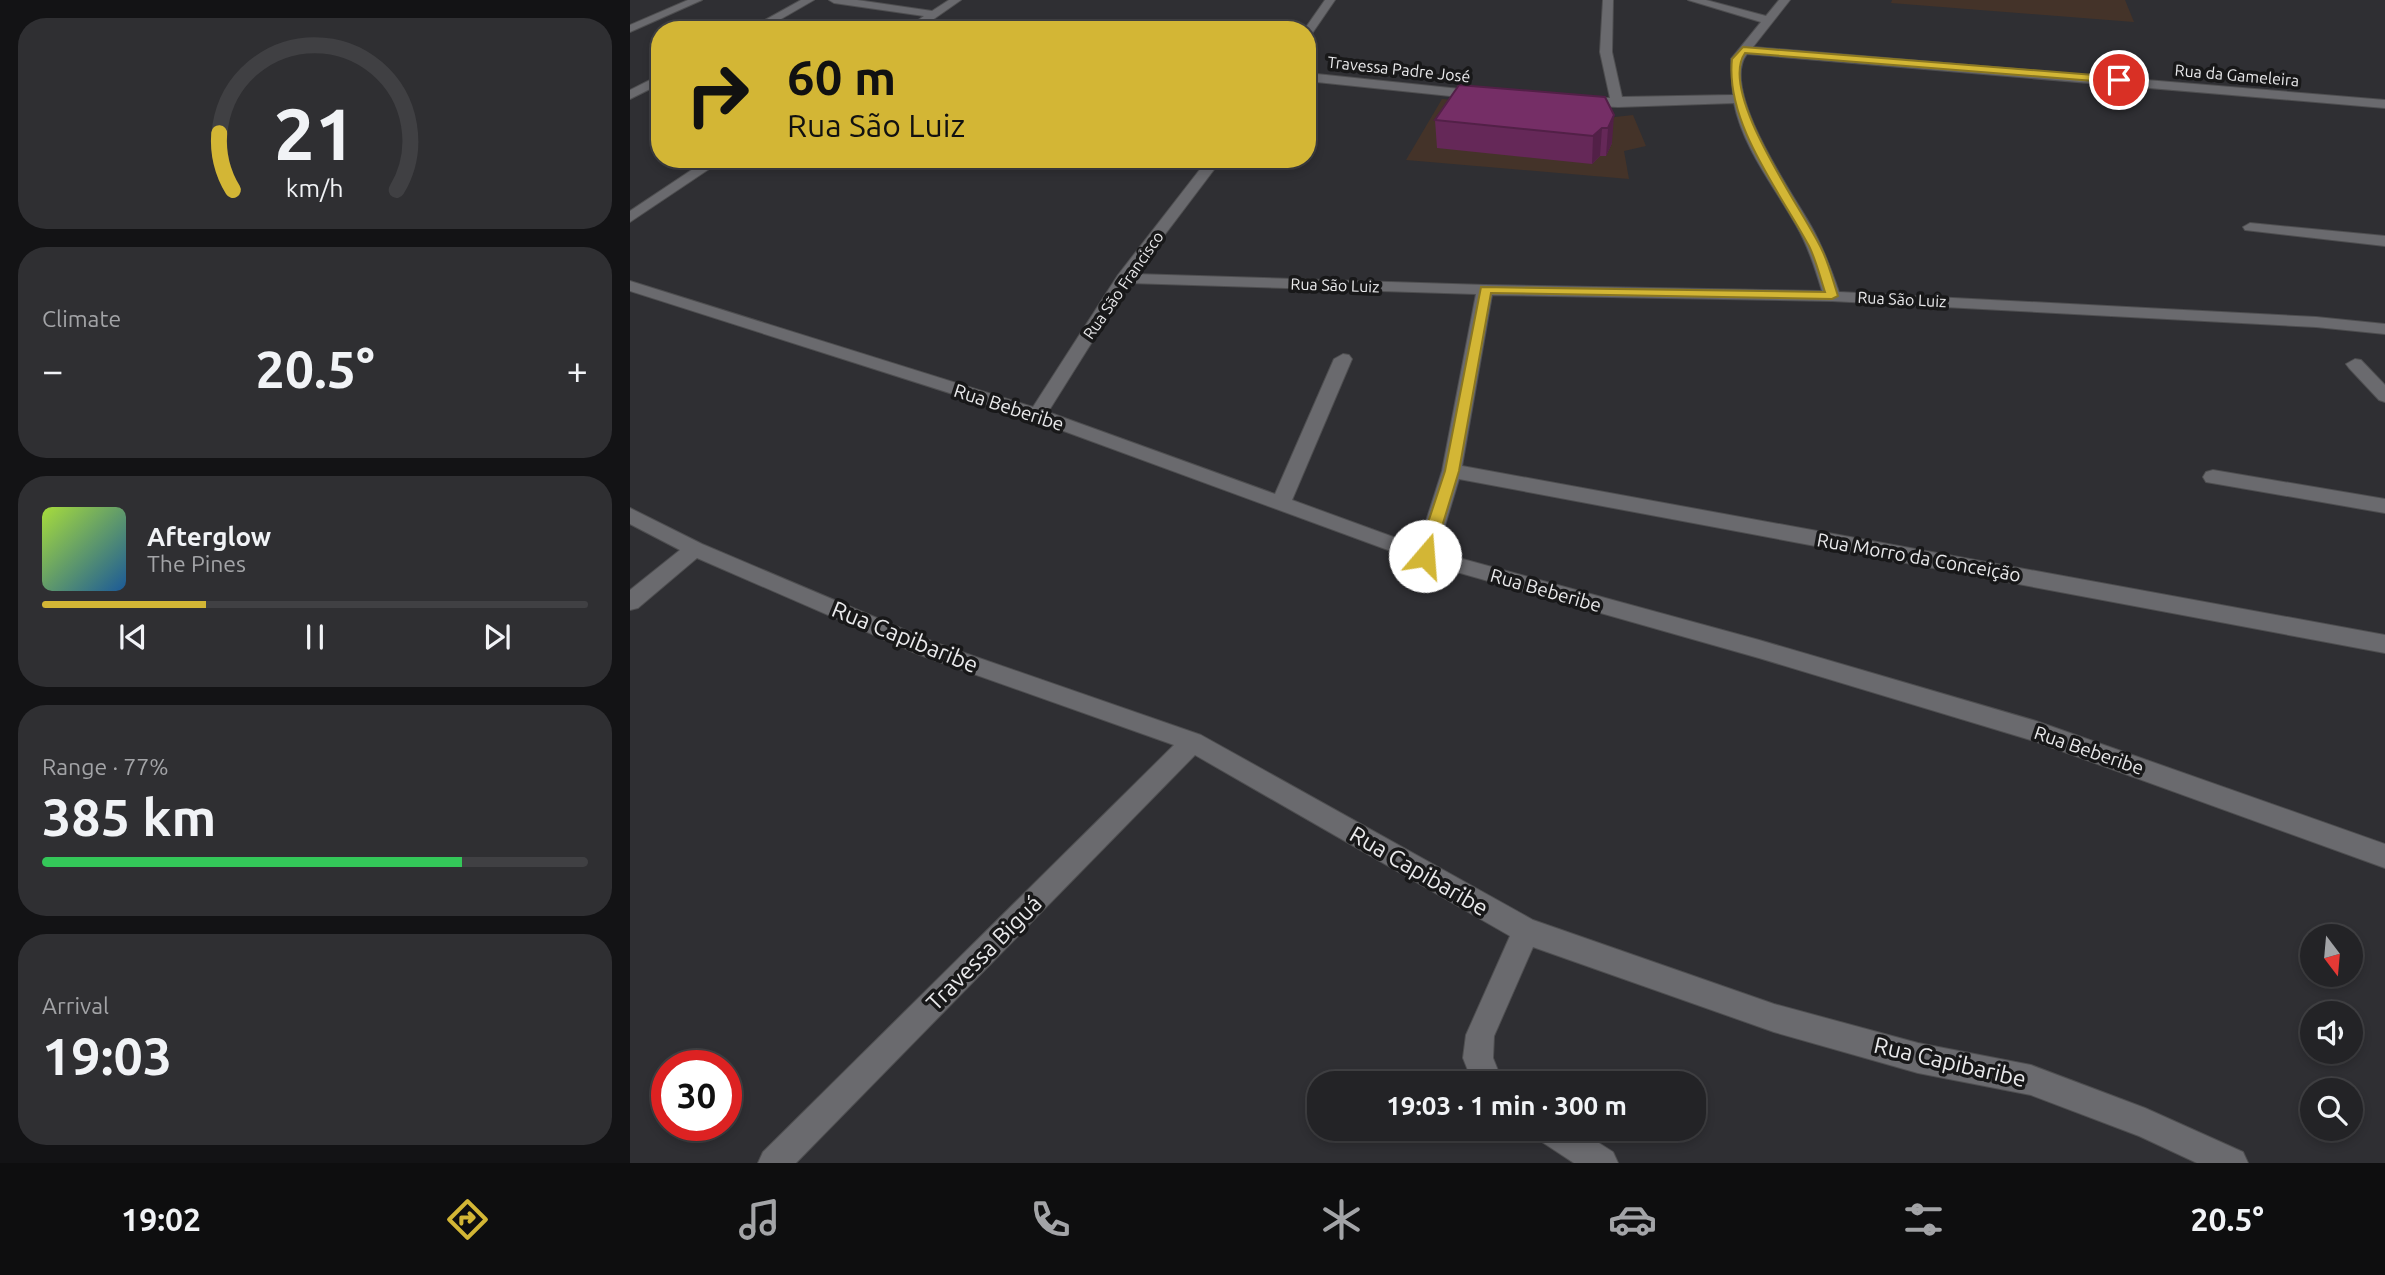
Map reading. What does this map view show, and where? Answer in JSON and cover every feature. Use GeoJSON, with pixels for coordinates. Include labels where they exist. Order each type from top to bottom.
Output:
{"type":"FeatureCollection","features":[{"type":"Feature","properties":{"kind":"street"},"geometry":{"type":"LineString","coordinates":[[630,29],[636,22],[697,0]]}},
{"type":"Feature","properties":{"kind":"street"},"geometry":{"type":"LineString","coordinates":[[770,21],[809,0]]}},
{"type":"Feature","properties":{"kind":"street"},"geometry":{"type":"LineString","coordinates":[[834,0],[933,14]]}},
{"type":"Feature","properties":{"kind":"street"},"geometry":{"type":"LineString","coordinates":[[923,21],[956,0]]}},
{"type":"Feature","properties":{"kind":"street"},"geometry":{"type":"LineString","coordinates":[[1315,21],[1330,0]]}},
{"type":"Feature","properties":{"kind":"street"},"geometry":{"type":"LineString","coordinates":[[1608,0],[1605,57],[1608,79],[1618,103]]}},
{"type":"Feature","properties":{"kind":"street"},"geometry":{"type":"LineString","coordinates":[[1693,0],[1768,20]]}},
{"type":"Feature","properties":{"kind":"street"},"geometry":{"type":"LineString","coordinates":[[1785,0],[1737,59],[1739,99],[1760,152],[1816,250],[1832,296]]}},
{"type":"Feature","properties":{"kind":"street","name":"Rua da Gameleira"},"geometry":{"type":"LineString","coordinates":[[1743,50],[2385,104]]}},
{"type":"Feature","properties":{"kind":"street","name":"Travessa Padre José"},"geometry":{"type":"LineString","coordinates":[[1316,78],[1496,97]]}},
{"type":"Feature","properties":{"kind":"street"},"geometry":{"type":"LineString","coordinates":[[630,95],[651,84]]}},
{"type":"Feature","properties":{"kind":"street"},"geometry":{"type":"LineString","coordinates":[[1571,102],[1739,99]]}},
{"type":"Feature","properties":{"kind":"street"},"geometry":{"type":"LineString","coordinates":[[630,218],[704,168]]}},
{"type":"Feature","properties":{"kind":"street","name":"Rua São Francisco"},"geometry":{"type":"LineString","coordinates":[[1037,415],[1124,278],[1207,168]]}},
{"type":"Feature","properties":{"kind":"street"},"geometry":{"type":"LineString","coordinates":[[2250,227],[2385,241]]}},
{"type":"Feature","properties":{"kind":"street","name":"Rua São Luiz"},"geometry":{"type":"LineString","coordinates":[[1124,278],[1485,290],[1832,296],[2316,322],[2385,329]]}},
{"type":"Feature","properties":{"kind":"street","name":"Rua Beberibe"},"geometry":{"type":"LineString","coordinates":[[630,285],[1037,415],[1425,556],[1759,649],[2036,731],[2385,856]]}},
{"type":"Feature","properties":{"kind":"street"},"geometry":{"type":"LineString","coordinates":[[1425,556],[1452,471],[1485,290]]}},
{"type":"Feature","properties":{"kind":"street"},"geometry":{"type":"LineString","coordinates":[[1281,504],[1343,359]]}},
{"type":"Feature","properties":{"kind":"street"},"geometry":{"type":"LineString","coordinates":[[2355,364],[2385,396]]}},
{"type":"Feature","properties":{"kind":"street","name":"Rua Morro da Conceição"},"geometry":{"type":"LineString","coordinates":[[1452,471],[2385,644]]}},
{"type":"Feature","properties":{"kind":"street"},"geometry":{"type":"LineString","coordinates":[[2213,477],[2385,506]]}},
{"type":"Feature","properties":{"kind":"street","name":"Rua Capibaribe"},"geometry":{"type":"LineString","coordinates":[[630,515],[695,549],[928,649],[1193,742],[1526,931],[1774,1018],[1918,1058],[2031,1080],[2145,1123],[2232,1163]]}},
{"type":"Feature","properties":{"kind":"street"},"geometry":{"type":"LineString","coordinates":[[630,601],[695,549]]}},
{"type":"Feature","properties":{"kind":"street","name":"Travessa Biguá"},"geometry":{"type":"LineString","coordinates":[[774,1163],[1193,742]]}},
{"type":"Feature","properties":{"kind":"street"},"geometry":{"type":"LineString","coordinates":[[1483,1071],[1478,1058],[1480,1035],[1526,931]]}},
{"type":"Feature","properties":{"kind":"street"},"geometry":{"type":"LineString","coordinates":[[1568,1141],[1602,1163]]}},
{"type":"Feature","properties":{"kind":"shaded area"},"geometry":{"type":"Polygon","coordinates":[[[1892,0],[2125,0],[2134,22],[1891,3],[1892,0]]]}},
{"type":"Feature","properties":{"kind":"shaded area"},"geometry":{"type":"Polygon","coordinates":[[[1442,99],[1540,109],[1579,121],[1633,115],[1646,146],[1624,151],[1629,179],[1406,160],[1442,99]]]}},
{"type":"Feature","properties":{"kind":"building"},"geometry":{"type":"Polygon","coordinates":[[[1459,85],[1605,97],[1614,115],[1608,128],[1602,128],[1593,136],[1435,120],[1459,85]]]}},
{"type":"Feature","properties":{"kind":"route"},"geometry":{"type":"LineString","coordinates":[[1425,556],[1452,471],[1485,290],[1832,296],[1816,250],[1760,152],[1739,99],[1736,69],[1737,59],[1743,50],[2119,80]]}}]}
